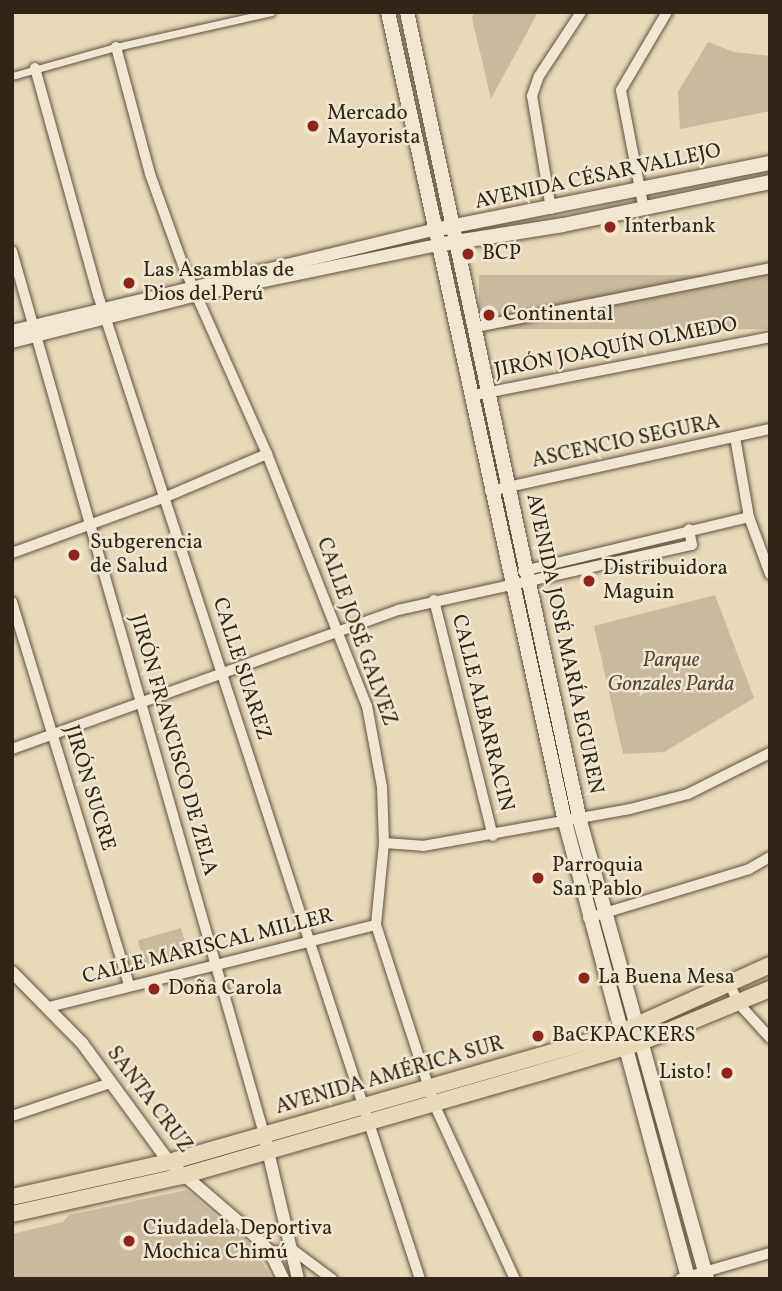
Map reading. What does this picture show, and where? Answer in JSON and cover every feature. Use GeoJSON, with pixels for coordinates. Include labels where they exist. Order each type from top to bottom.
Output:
{"type":"FeatureCollection","features":[{"type":"Feature","properties":{"kind":"main road","name":"AVENIDA JOSÉ MARÍA EGUREN"},"geometry":{"type":"LineString","coordinates":[[388,12],[511,584],[572,821],[589,855],[605,914],[660,1181],[685,1278]]}},
{"type":"Feature","properties":{"kind":"main road","name":"AVENIDA JOSÉ MARÍA EGUREN"},"geometry":{"type":"LineString","coordinates":[[407,12],[456,228],[528,574],[572,821],[573,859],[589,918],[676,1177],[705,1275]]}},
{"type":"Feature","properties":{"kind":"main road","name":"AVENIDA CÉSAR VALLEJO"},"geometry":{"type":"LineString","coordinates":[[436,238],[456,228],[770,163]]}},
{"type":"Feature","properties":{"kind":"main road","name":"AVENIDA CÉSAR VALLEJO"},"geometry":{"type":"LineString","coordinates":[[436,238],[459,245],[645,210],[770,182]]}},
{"type":"Feature","properties":{"kind":"main road"},"geometry":{"type":"LineString","coordinates":[[573,859],[589,855]]}},
{"type":"Feature","properties":{"kind":"main road","name":"AVENIDA AMÉRICA SUR"},"geometry":{"type":"LineString","coordinates":[[630,1037],[770,965]]}},
{"type":"Feature","properties":{"kind":"main road","name":"AVENIDA AMÉRICA SUR"},"geometry":{"type":"LineString","coordinates":[[12,1214],[182,1176],[370,1123],[434,1104],[550,1061],[739,1004],[770,989]]}},
{"type":"Feature","properties":{"kind":"main road","name":"AVENIDA AMÉRICA SUR"},"geometry":{"type":"LineString","coordinates":[[12,1197],[169,1162],[428,1086],[550,1061]]}},
{"type":"Feature","properties":{"kind":"main road"},"geometry":{"type":"LineString","coordinates":[[660,1181],[676,1177]]}},
{"type":"Feature","properties":{"kind":"street"},"geometry":{"type":"LineString","coordinates":[[12,76],[117,47],[271,12]]}},
{"type":"Feature","properties":{"kind":"street"},"geometry":{"type":"LineString","coordinates":[[551,209],[532,96],[539,76],[581,12]]}},
{"type":"Feature","properties":{"kind":"street"},"geometry":{"type":"LineString","coordinates":[[645,210],[621,90],[667,12]]}},
{"type":"Feature","properties":{"kind":"street","name":"CALLE JOSÉ GALVEZ"},"geometry":{"type":"LineString","coordinates":[[117,47],[150,174],[194,290],[267,454],[340,633],[377,743],[384,843],[376,925],[434,1104],[515,1279]]}},
{"type":"Feature","properties":{"kind":"street","name":"CALLE SUAREZ"},"geometry":{"type":"LineString","coordinates":[[36,68],[104,313],[420,1279]]}},
{"type":"Feature","properties":{"kind":"street"},"geometry":{"type":"LineString","coordinates":[[12,331],[36,330],[194,290],[436,238]]}},
{"type":"Feature","properties":{"kind":"street","name":"JIRÓN FRANCISCO DE ZELA"},"geometry":{"type":"LineString","coordinates":[[12,251],[264,1134],[299,1279]]}},
{"type":"Feature","properties":{"kind":"street"},"geometry":{"type":"LineString","coordinates":[[477,327],[770,268]]}},
{"type":"Feature","properties":{"kind":"street"},"geometry":{"type":"LineString","coordinates":[[12,342],[36,330]]}},
{"type":"Feature","properties":{"kind":"street","name":"JIRÓN JOAQUÍN OLMEDO"},"geometry":{"type":"LineString","coordinates":[[470,396],[770,337]]}},
{"type":"Feature","properties":{"kind":"street","name":"ASCENCIO SEGURA"},"geometry":{"type":"LineString","coordinates":[[491,491],[770,429]]}},
{"type":"Feature","properties":{"kind":"street"},"geometry":{"type":"LineString","coordinates":[[735,437],[749,517],[770,574]]}},
{"type":"Feature","properties":{"kind":"street"},"geometry":{"type":"LineString","coordinates":[[12,553],[92,526],[267,454]]}},
{"type":"Feature","properties":{"kind":"street"},"geometry":{"type":"LineString","coordinates":[[12,749],[340,633],[376,617],[434,600],[511,584],[528,574],[689,528],[749,517]]}},
{"type":"Feature","properties":{"kind":"street"},"geometry":{"type":"LineString","coordinates":[[528,574],[692,545],[689,528]]}},
{"type":"Feature","properties":{"kind":"street","name":"CALLE ALBARRACIN"},"geometry":{"type":"LineString","coordinates":[[434,600],[493,836]]}},
{"type":"Feature","properties":{"kind":"street","name":"JIRÓN SUCRE"},"geometry":{"type":"LineString","coordinates":[[12,602],[129,985]]}},
{"type":"Feature","properties":{"kind":"street"},"geometry":{"type":"LineString","coordinates":[[384,843],[423,846],[493,836],[688,794],[770,753]]}},
{"type":"Feature","properties":{"kind":"street"},"geometry":{"type":"LineString","coordinates":[[589,918],[748,869],[770,857]]}},
{"type":"Feature","properties":{"kind":"street","name":"CALLE MARISCAL MILLER"},"geometry":{"type":"LineString","coordinates":[[49,1007],[309,939],[376,925]]}},
{"type":"Feature","properties":{"kind":"street","name":"SANTA CRUZ"},"geometry":{"type":"LineString","coordinates":[[12,972],[82,1042],[169,1162],[270,1252]]}},
{"type":"Feature","properties":{"kind":"street"},"geometry":{"type":"LineString","coordinates":[[730,985],[739,1004],[770,1038]]}},
{"type":"Feature","properties":{"kind":"street"},"geometry":{"type":"LineString","coordinates":[[12,1116],[110,1083]]}},
{"type":"Feature","properties":{"kind":"street"},"geometry":{"type":"LineString","coordinates":[[283,1279],[270,1252],[293,1250],[332,1279]]}},
{"type":"Feature","properties":{"kind":"street"},"geometry":{"type":"LineString","coordinates":[[685,1278],[705,1275],[770,1253]]}},
{"type":"Feature","properties":{"kind":"green space"},"geometry":{"type":"Polygon","coordinates":[[[474,12],[538,12],[491,99],[472,18],[474,12]]]}},
{"type":"Feature","properties":{"kind":"green space"},"geometry":{"type":"Polygon","coordinates":[[[708,42],[734,52],[770,56],[770,111],[680,129],[678,92],[708,42]]]}},
{"type":"Feature","properties":{"kind":"green space"},"geometry":{"type":"Polygon","coordinates":[[[479,275],[770,275],[770,329],[479,329],[479,275]]]}},
{"type":"Feature","properties":{"kind":"green space","name":"Parque Gonzales Parda"},"geometry":{"type":"Polygon","coordinates":[[[715,595],[754,698],[664,752],[623,754],[594,626],[715,595]]]}},
{"type":"Feature","properties":{"kind":"green space"},"geometry":{"type":"Polygon","coordinates":[[[181,928],[188,953],[145,965],[138,940],[181,928]]]}},
{"type":"Feature","properties":{"kind":"green space","name":"Ciudadela Deportiva Mochica Chimú"},"geometry":{"type":"Polygon","coordinates":[[[186,1190],[253,1247],[272,1279],[12,1279],[12,1234],[63,1222],[69,1215],[186,1190]]]}},
{"type":"Feature","properties":{"kind":"place","name":"Mercado Mayorista"},"geometry":{"type":"Point","coordinates":[313,126]}},
{"type":"Feature","properties":{"kind":"place","name":"Interbank"},"geometry":{"type":"Point","coordinates":[610,227]}},
{"type":"Feature","properties":{"kind":"place","name":"BCP"},"geometry":{"type":"Point","coordinates":[468,254]}},
{"type":"Feature","properties":{"kind":"place","name":"Las Asamblas de Dios del Perú"},"geometry":{"type":"Point","coordinates":[129,283]}},
{"type":"Feature","properties":{"kind":"place","name":"Continental"},"geometry":{"type":"Point","coordinates":[489,315]}},
{"type":"Feature","properties":{"kind":"place","name":"Subgerencia de Salud"},"geometry":{"type":"Point","coordinates":[74,555]}},
{"type":"Feature","properties":{"kind":"place","name":"Distribuidora Maguin"},"geometry":{"type":"Point","coordinates":[589,581]}},
{"type":"Feature","properties":{"kind":"place","name":"Parroquia San Pablo"},"geometry":{"type":"Point","coordinates":[538,878]}},
{"type":"Feature","properties":{"kind":"place","name":"La Buena Mesa"},"geometry":{"type":"Point","coordinates":[584,978]}},
{"type":"Feature","properties":{"kind":"place","name":"Doña Carola"},"geometry":{"type":"Point","coordinates":[154,989]}},
{"type":"Feature","properties":{"kind":"place","name":"BaCKPACKERS"},"geometry":{"type":"Point","coordinates":[538,1036]}},
{"type":"Feature","properties":{"kind":"place","name":"Listo!"},"geometry":{"type":"Point","coordinates":[727,1073]}},
{"type":"Feature","properties":{"kind":"place","name":"Ciudadela Deportiva Mochica Chimú"},"geometry":{"type":"Point","coordinates":[129,1241]}}]}
